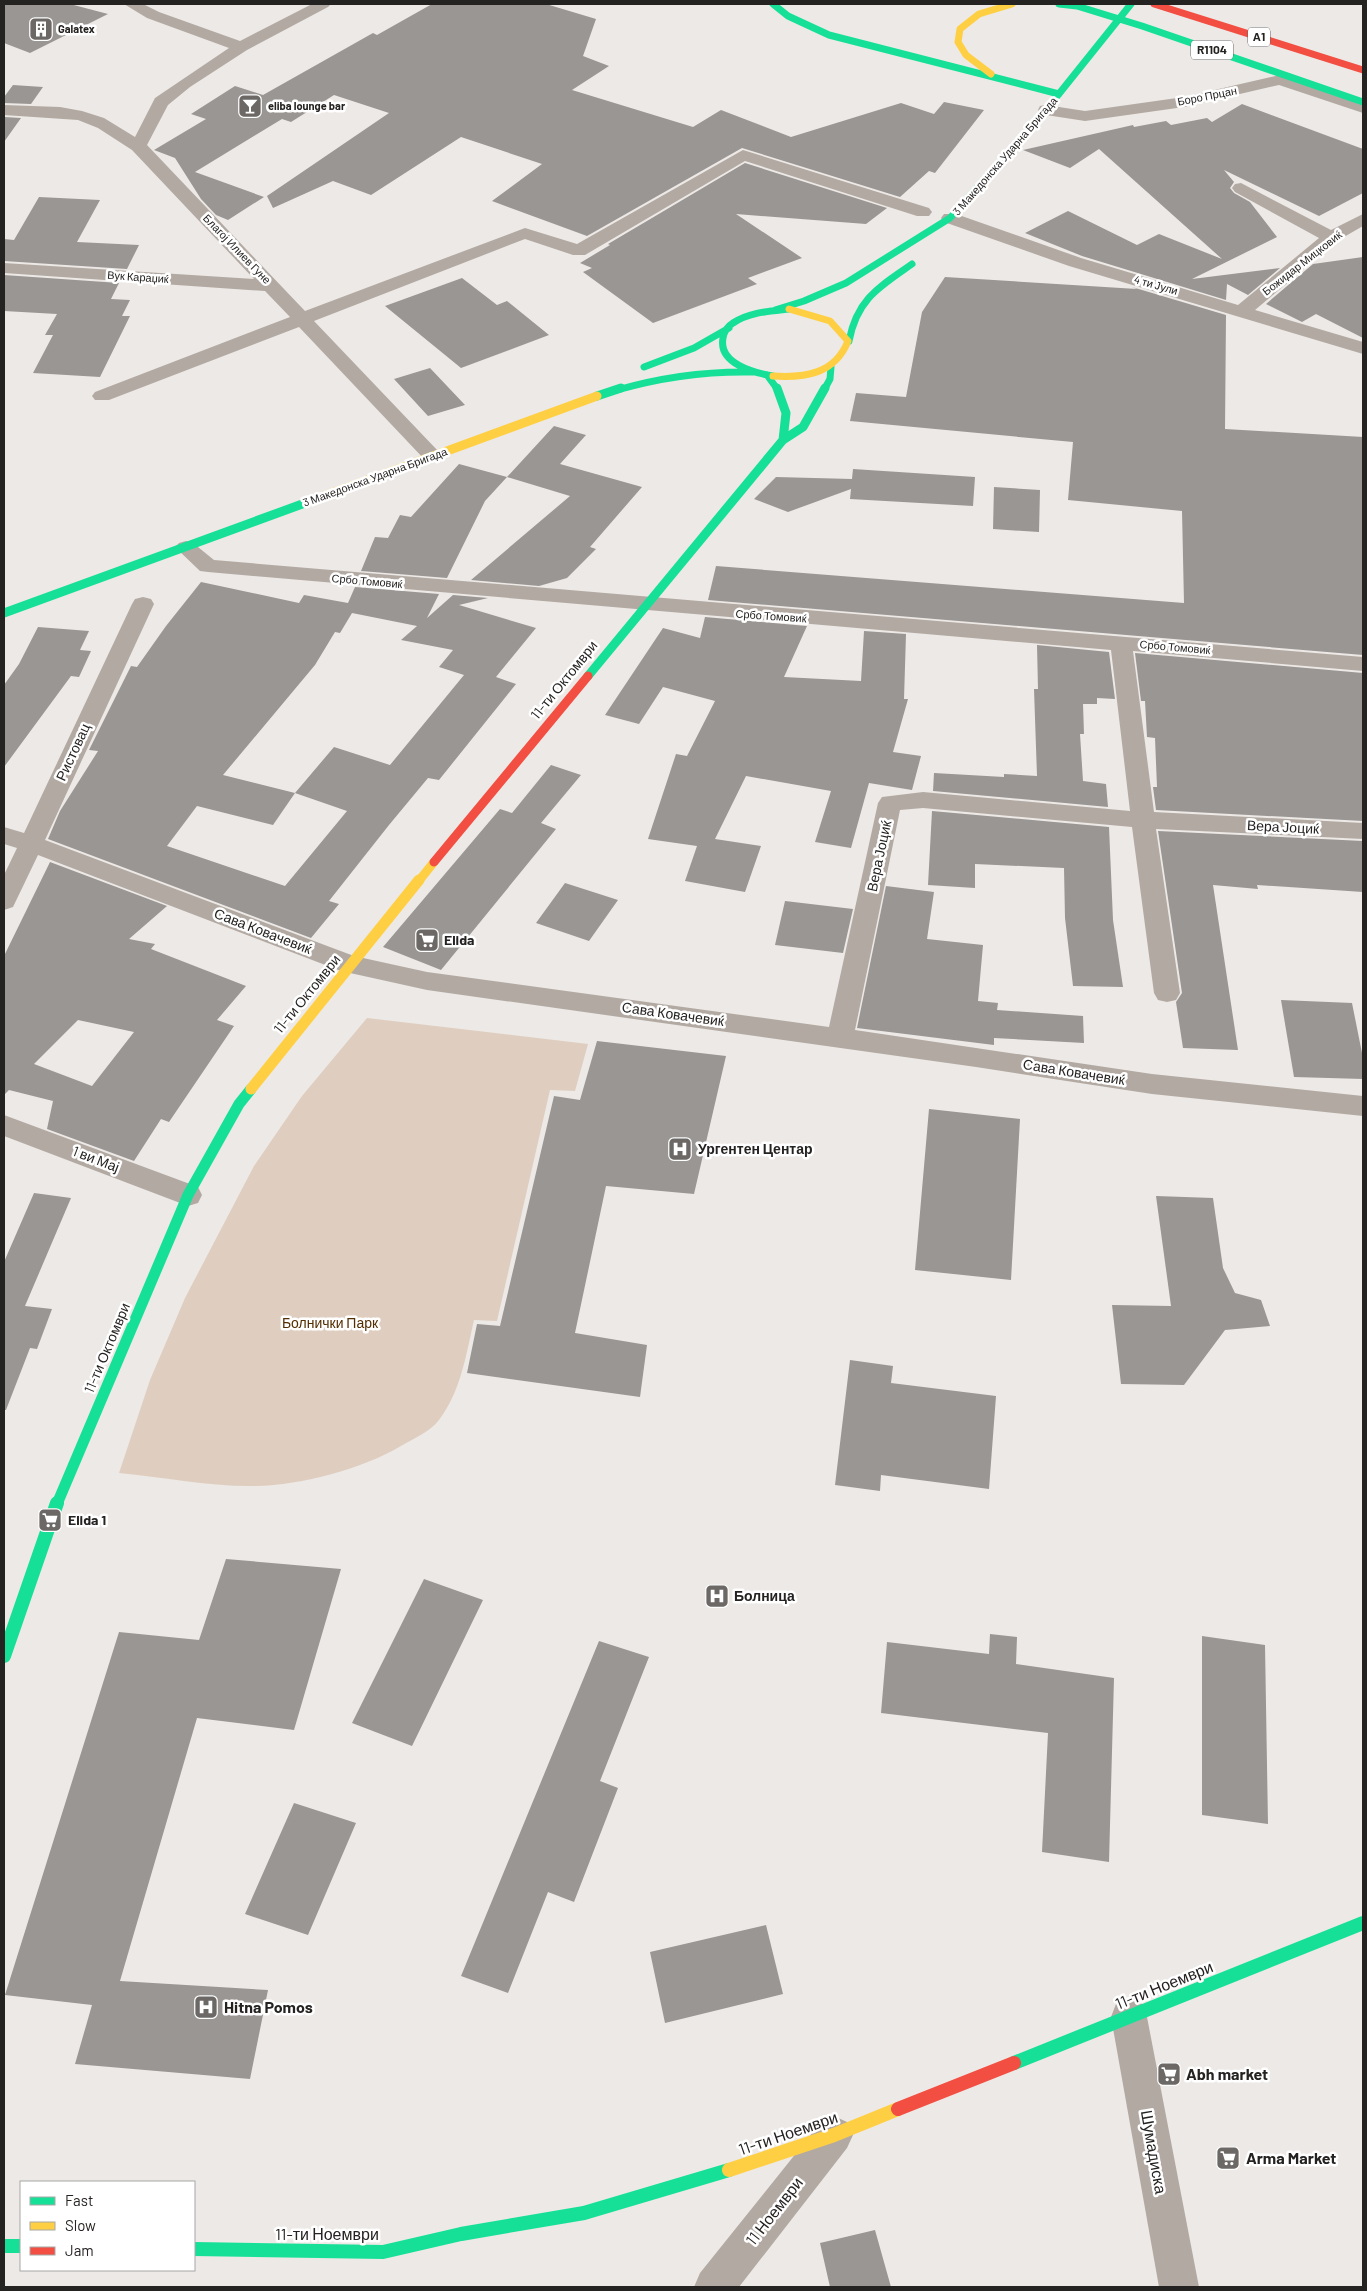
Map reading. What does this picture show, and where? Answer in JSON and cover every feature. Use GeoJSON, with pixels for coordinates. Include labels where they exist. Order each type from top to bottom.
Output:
{"type":"FeatureCollection","features":[{"type":"Feature","properties":{"kind":"main road"},"geometry":{"type":"LineString","coordinates":[[773,4],[788,16],[830,35],[1059,94]]}},
{"type":"Feature","properties":{"kind":"main road"},"geometry":{"type":"LineString","coordinates":[[1000,78],[984,70],[966,55],[958,42],[960,29],[979,14],[1012,4]]}},
{"type":"Feature","properties":{"kind":"main road","name":"R1104"},"geometry":{"type":"LineString","coordinates":[[1059,4],[1077,6],[1142,26],[1363,102]]}},
{"type":"Feature","properties":{"kind":"main road","name":"A1"},"geometry":{"type":"LineString","coordinates":[[1093,4],[1363,94]]}},
{"type":"Feature","properties":{"kind":"main road","name":"3 Македонска Ударна Бригада"},"geometry":{"type":"LineString","coordinates":[[949,226],[1131,4]]}},
{"type":"Feature","properties":{"kind":"main road","name":"A1"},"geometry":{"type":"LineString","coordinates":[[1154,4],[1363,70]]}},
{"type":"Feature","properties":{"kind":"main road","name":"R1104"},"geometry":{"type":"LineString","coordinates":[[1176,4],[1363,64]]}},
{"type":"Feature","properties":{"kind":"main road"},"geometry":{"type":"LineString","coordinates":[[637,369],[691,350],[748,316],[800,304],[841,286],[887,258],[928,228],[949,226]]}},
{"type":"Feature","properties":{"kind":"main road"},"geometry":{"type":"LineString","coordinates":[[729,328],[722,344],[725,352],[731,360],[752,372],[767,376],[802,376],[832,367],[845,355],[849,341],[849,325],[853,312],[862,300],[920,257]]}},
{"type":"Feature","properties":{"kind":"main road"},"geometry":{"type":"LineString","coordinates":[[775,310],[804,311],[830,319],[846,333],[849,341]]}},
{"type":"Feature","properties":{"kind":"main road"},"geometry":{"type":"LineString","coordinates":[[783,440],[803,427],[830,379],[832,367]]}},
{"type":"Feature","properties":{"kind":"main road","name":"3 Македонска Ударна Бригада"},"geometry":{"type":"LineString","coordinates":[[4,612],[563,408],[663,377],[712,370],[752,372]]}},
{"type":"Feature","properties":{"kind":"main road"},"geometry":{"type":"LineString","coordinates":[[767,376],[784,395],[787,405],[788,414],[783,440]]}},
{"type":"Feature","properties":{"kind":"main road","name":"11-ти Октомври"},"geometry":{"type":"LineString","coordinates":[[4,1656],[50,1520],[188,1195],[239,1104],[350,964],[783,440]]}},
{"type":"Feature","properties":{"kind":"main road","name":"11-ти Ноември"},"geometry":{"type":"LineString","coordinates":[[195,2249],[383,2252],[461,2234],[584,2213],[696,2181],[834,2135],[1363,1923]]}},
{"type":"Feature","properties":{"kind":"main road"},"geometry":{"type":"LineString","coordinates":[[4,2246],[20,2246]]}},
{"type":"Feature","properties":{"kind":"street"},"geometry":{"type":"LineString","coordinates":[[132,4],[153,15],[242,47]]}},
{"type":"Feature","properties":{"kind":"street"},"geometry":{"type":"LineString","coordinates":[[138,146],[161,102],[184,84],[242,47],[324,4]]}},
{"type":"Feature","properties":{"kind":"street","name":"Боро Прцан"},"geometry":{"type":"LineString","coordinates":[[1046,110],[1085,116],[1184,102],[1280,80],[1363,108]]}},
{"type":"Feature","properties":{"kind":"street","name":"Благој Илиев Гуне"},"geometry":{"type":"LineString","coordinates":[[4,110],[60,112],[90,118],[109,127],[138,146],[432,456]]}},
{"type":"Feature","properties":{"kind":"street"},"geometry":{"type":"LineString","coordinates":[[102,396],[525,233],[579,251],[743,155],[922,212]]}},
{"type":"Feature","properties":{"kind":"street"},"geometry":{"type":"LineString","coordinates":[[1241,188],[1331,237]]}},
{"type":"Feature","properties":{"kind":"street","name":"Божидар Мицковиќ"},"geometry":{"type":"LineString","coordinates":[[1243,310],[1331,237],[1363,220]]}},
{"type":"Feature","properties":{"kind":"street","name":"4 ти Јули"},"geometry":{"type":"LineString","coordinates":[[949,226],[1243,310],[1363,348]]}},
{"type":"Feature","properties":{"kind":"street","name":"Вук Караџиќ"},"geometry":{"type":"LineString","coordinates":[[4,268],[272,286]]}},
{"type":"Feature","properties":{"kind":"street","name":"Србо Томовиќ"},"geometry":{"type":"LineString","coordinates":[[186,547],[208,566],[645,606],[1363,664]]}},
{"type":"Feature","properties":{"kind":"street","name":"Ристовац"},"geometry":{"type":"LineString","coordinates":[[4,901],[143,604]]}},
{"type":"Feature","properties":{"kind":"street"},"geometry":{"type":"LineString","coordinates":[[1121,643],[1142,820],[1167,993]]}},
{"type":"Feature","properties":{"kind":"street","name":"Вера Јоциќ"},"geometry":{"type":"LineString","coordinates":[[840,1039],[890,803],[923,800],[1142,820],[1363,832]]}},
{"type":"Feature","properties":{"kind":"street","name":"Сава Ковачевиќ"},"geometry":{"type":"LineString","coordinates":[[4,835],[30,843],[350,964],[427,981],[840,1039],[976,1056],[1152,1084],[1363,1106]]}},
{"type":"Feature","properties":{"kind":"street","name":"1 ви Мај"},"geometry":{"type":"LineString","coordinates":[[4,1125],[188,1195]]}},
{"type":"Feature","properties":{"kind":"street","name":"Шумадиска"},"geometry":{"type":"LineString","coordinates":[[1129,2017],[1179,2287]]}},
{"type":"Feature","properties":{"kind":"street","name":"11 Ноември"},"geometry":{"type":"LineString","coordinates":[[714,2287],[834,2135]]}},
{"type":"Feature","properties":{"kind":"green space","name":"Болнички Парк"},"geometry":{"type":"Polygon","coordinates":[[[367,1018],[588,1044],[575,1091],[550,1090],[497,1321],[474,1320],[458,1385],[453,1397],[436,1424],[416,1438],[368,1462],[312,1479],[293,1483],[256,1486],[204,1483],[119,1473],[150,1380],[185,1298],[254,1166],[302,1096],[367,1018]]]}},
{"type":"Feature","properties":{"kind":"building","name":"Galatex"},"geometry":{"type":"Polygon","coordinates":[[[4,4],[70,4],[108,14],[30,53],[4,43],[4,4]]]}},
{"type":"Feature","properties":{"kind":"building"},"geometry":{"type":"Polygon","coordinates":[[[432,4],[546,4],[596,19],[583,56],[609,66],[572,90],[693,127],[721,110],[791,137],[901,103],[934,114],[944,102],[984,110],[935,173],[929,171],[900,197],[742,148],[587,236],[492,201],[542,164],[461,137],[371,195],[333,181],[273,208],[267,196],[389,113],[334,95],[291,122],[282,119],[195,172],[264,197],[228,220],[216,215],[201,199],[175,158],[154,150],[206,119],[191,114],[235,86],[263,95],[373,33],[377,35],[432,4]]]}},
{"type":"Feature","properties":{"kind":"building"},"geometry":{"type":"Polygon","coordinates":[[[13,85],[43,87],[31,104],[4,103],[4,97],[13,85]]]}},
{"type":"Feature","properties":{"kind":"building"},"geometry":{"type":"Polygon","coordinates":[[[1242,104],[1363,149],[1363,193],[1319,216],[1224,170],[1234,182],[1230,188],[1234,193],[1250,202],[1277,237],[1192,279],[1280,268],[1248,295],[1227,284],[1226,300],[1082,256],[1025,233],[1068,211],[1137,245],[1159,234],[1222,259],[1099,149],[1070,168],[1023,150],[1133,125],[1134,127],[1166,121],[1171,125],[1207,118],[1212,122],[1242,104]]]}},
{"type":"Feature","properties":{"kind":"building"},"geometry":{"type":"Polygon","coordinates":[[[4,117],[21,118],[4,142],[4,117]]]}},
{"type":"Feature","properties":{"kind":"building"},"geometry":{"type":"Polygon","coordinates":[[[745,163],[887,208],[866,224],[736,214],[802,258],[748,278],[757,284],[653,323],[583,272],[592,268],[580,263],[610,245],[608,244],[745,163]]]}},
{"type":"Feature","properties":{"kind":"building"},"geometry":{"type":"Polygon","coordinates":[[[39,197],[100,200],[77,242],[139,245],[127,269],[4,261],[4,239],[14,240],[39,197]]]}},
{"type":"Feature","properties":{"kind":"building"},"geometry":{"type":"Polygon","coordinates":[[[1363,257],[1363,338],[1316,314],[1302,322],[1266,304],[1313,264],[1363,257]]]}},
{"type":"Feature","properties":{"kind":"building"},"geometry":{"type":"Polygon","coordinates":[[[4,275],[119,283],[111,299],[130,300],[122,316],[130,316],[100,377],[33,373],[53,335],[45,335],[57,314],[4,311],[4,275]]]}},
{"type":"Feature","properties":{"kind":"building"},"geometry":{"type":"Polygon","coordinates":[[[945,277],[1137,289],[1132,287],[1226,315],[1225,429],[1363,437],[1363,655],[708,600],[716,566],[1184,603],[1182,511],[1068,500],[1073,442],[850,421],[856,393],[906,397],[922,312],[945,277]]]}},
{"type":"Feature","properties":{"kind":"building"},"geometry":{"type":"Polygon","coordinates":[[[462,278],[497,305],[507,301],[549,335],[461,368],[385,306],[462,278]]]}},
{"type":"Feature","properties":{"kind":"building"},"geometry":{"type":"Polygon","coordinates":[[[430,368],[465,405],[428,416],[394,379],[430,368]]]}},
{"type":"Feature","properties":{"kind":"building"},"geometry":{"type":"Polygon","coordinates":[[[554,426],[586,435],[560,464],[642,487],[590,547],[596,549],[567,578],[539,586],[471,580],[570,496],[507,477],[554,426]]]}},
{"type":"Feature","properties":{"kind":"building"},"geometry":{"type":"Polygon","coordinates":[[[459,464],[507,477],[485,501],[447,578],[361,571],[375,537],[388,538],[400,515],[411,517],[459,464]]]}},
{"type":"Feature","properties":{"kind":"building"},"geometry":{"type":"Polygon","coordinates":[[[853,469],[975,477],[973,506],[850,499],[851,489],[788,512],[754,499],[776,477],[852,479],[853,469]]]}},
{"type":"Feature","properties":{"kind":"building"},"geometry":{"type":"Polygon","coordinates":[[[994,487],[1040,490],[1039,532],[993,529],[994,487]]]}},
{"type":"Feature","properties":{"kind":"building"},"geometry":{"type":"Polygon","coordinates":[[[201,582],[299,603],[304,595],[348,603],[355,587],[439,594],[427,618],[453,595],[488,598],[459,605],[536,628],[496,677],[516,684],[439,780],[428,778],[389,825],[329,901],[339,904],[311,938],[48,839],[60,811],[98,751],[89,750],[131,666],[137,667],[201,582]],[[352,613],[340,633],[335,632],[315,665],[223,775],[295,793],[334,747],[390,765],[464,675],[439,667],[453,650],[401,640],[417,626],[352,613]],[[295,793],[273,825],[197,806],[167,846],[285,886],[347,811],[295,793]]]}},
{"type":"Feature","properties":{"kind":"building"},"geometry":{"type":"Polygon","coordinates":[[[705,617],[807,626],[784,677],[861,681],[864,631],[906,634],[904,699],[908,699],[893,752],[921,756],[912,790],[869,783],[851,848],[815,842],[831,791],[746,776],[715,839],[761,846],[745,892],[685,881],[697,846],[648,839],[676,754],[687,756],[715,701],[663,687],[639,724],[605,715],[663,628],[700,638],[705,617]]]}},
{"type":"Feature","properties":{"kind":"building"},"geometry":{"type":"Polygon","coordinates":[[[38,627],[89,631],[80,650],[91,651],[79,677],[71,676],[4,767],[4,685],[19,664],[38,627]]]}},
{"type":"Feature","properties":{"kind":"building"},"geometry":{"type":"Polygon","coordinates":[[[1037,645],[1109,652],[1115,699],[1097,698],[1097,704],[1083,704],[1084,734],[1080,734],[1083,781],[1106,784],[1108,807],[933,791],[934,773],[1004,777],[1004,774],[1037,776],[1034,689],[1038,689],[1037,645]]]}},
{"type":"Feature","properties":{"kind":"building"},"geometry":{"type":"Polygon","coordinates":[[[1135,653],[1363,673],[1363,821],[1156,810],[1153,787],[1157,787],[1155,738],[1147,737],[1145,701],[1141,701],[1135,653]]]}},
{"type":"Feature","properties":{"kind":"building"},"geometry":{"type":"Polygon","coordinates":[[[551,765],[581,775],[541,823],[556,829],[441,970],[383,947],[500,809],[512,813],[551,765]]]}},
{"type":"Feature","properties":{"kind":"building"},"geometry":{"type":"Polygon","coordinates":[[[932,811],[1109,827],[1113,920],[1123,987],[1073,986],[1065,918],[1064,868],[975,864],[975,888],[928,885],[932,811]]]}},
{"type":"Feature","properties":{"kind":"building"},"geometry":{"type":"Polygon","coordinates":[[[1158,831],[1363,841],[1363,892],[1257,885],[1258,889],[1213,885],[1238,1050],[1183,1048],[1176,1002],[1182,993],[1158,831]]]}},
{"type":"Feature","properties":{"kind":"building"},"geometry":{"type":"Polygon","coordinates":[[[50,862],[167,906],[129,939],[155,944],[151,949],[246,986],[217,1020],[234,1026],[169,1122],[161,1119],[134,1161],[47,1129],[53,1101],[9,1090],[4,1095],[4,956],[50,862]],[[78,1020],[34,1064],[92,1086],[134,1032],[78,1020]]]}},
{"type":"Feature","properties":{"kind":"building"},"geometry":{"type":"Polygon","coordinates":[[[565,883],[618,900],[589,941],[536,923],[565,883]]]}},
{"type":"Feature","properties":{"kind":"building"},"geometry":{"type":"Polygon","coordinates":[[[886,886],[934,892],[927,939],[983,945],[978,1001],[998,1003],[997,1010],[1083,1016],[1084,1043],[994,1038],[994,1045],[857,1028],[886,886]]]}},
{"type":"Feature","properties":{"kind":"building"},"geometry":{"type":"Polygon","coordinates":[[[785,901],[853,909],[843,953],[775,945],[785,901]]]}},
{"type":"Feature","properties":{"kind":"building"},"geometry":{"type":"Polygon","coordinates":[[[1281,1000],[1352,1003],[1363,1058],[1363,1079],[1294,1077],[1281,1000]]]}},
{"type":"Feature","properties":{"kind":"building"},"geometry":{"type":"Polygon","coordinates":[[[597,1041],[726,1056],[694,1194],[606,1186],[575,1333],[647,1345],[640,1397],[467,1373],[477,1324],[500,1326],[554,1096],[580,1100],[597,1041]]]}},
{"type":"Feature","properties":{"kind":"building"},"geometry":{"type":"Polygon","coordinates":[[[929,1109],[1020,1119],[1011,1280],[915,1270],[929,1109]]]}},
{"type":"Feature","properties":{"kind":"building"},"geometry":{"type":"Polygon","coordinates":[[[34,1193],[71,1198],[25,1306],[52,1309],[37,1349],[30,1348],[6,1410],[4,1410],[4,1262],[34,1193]]]}},
{"type":"Feature","properties":{"kind":"building"},"geometry":{"type":"Polygon","coordinates":[[[1156,1196],[1213,1198],[1223,1268],[1235,1293],[1261,1300],[1270,1326],[1225,1330],[1184,1385],[1121,1384],[1112,1305],[1171,1306],[1156,1196]]]}},
{"type":"Feature","properties":{"kind":"building"},"geometry":{"type":"Polygon","coordinates":[[[850,1360],[893,1366],[891,1383],[996,1396],[989,1489],[881,1475],[880,1491],[835,1485],[850,1360]]]}},
{"type":"Feature","properties":{"kind":"building"},"geometry":{"type":"Polygon","coordinates":[[[226,1559],[341,1569],[294,1730],[197,1718],[120,1981],[268,1990],[250,2079],[75,2064],[92,2005],[5,1995],[119,1632],[199,1640],[226,1559]]]}},
{"type":"Feature","properties":{"kind":"building"},"geometry":{"type":"Polygon","coordinates":[[[424,1579],[483,1600],[412,1746],[352,1723],[424,1579]]]}},
{"type":"Feature","properties":{"kind":"building"},"geometry":{"type":"Polygon","coordinates":[[[990,1634],[1017,1637],[1016,1664],[1114,1678],[1109,1862],[1042,1852],[1048,1733],[881,1713],[887,1642],[989,1654],[990,1634]]]}},
{"type":"Feature","properties":{"kind":"building"},"geometry":{"type":"Polygon","coordinates":[[[1202,1636],[1265,1645],[1268,1824],[1202,1815],[1202,1636]]]}},
{"type":"Feature","properties":{"kind":"building"},"geometry":{"type":"Polygon","coordinates":[[[599,1641],[649,1657],[600,1781],[618,1788],[574,1902],[548,1892],[508,1993],[461,1976],[599,1641]]]}},
{"type":"Feature","properties":{"kind":"building"},"geometry":{"type":"Polygon","coordinates":[[[294,1803],[356,1823],[308,1935],[245,1914],[294,1803]]]}},
{"type":"Feature","properties":{"kind":"building"},"geometry":{"type":"Polygon","coordinates":[[[766,1925],[783,1994],[665,2023],[650,1952],[766,1925]]]}},
{"type":"Feature","properties":{"kind":"building"},"geometry":{"type":"Polygon","coordinates":[[[875,2230],[891,2287],[830,2287],[820,2243],[875,2230]]]}},
{"type":"Feature","properties":{"kind":"traffic: fast"},"geometry":{"type":"LineString","coordinates":[[773,4],[788,16],[829,35],[1059,94]]}},
{"type":"Feature","properties":{"kind":"traffic: fast"},"geometry":{"type":"LineString","coordinates":[[1059,4],[1077,6],[1142,26],[1363,102]]}},
{"type":"Feature","properties":{"kind":"traffic: fast"},"geometry":{"type":"LineString","coordinates":[[775,310],[804,301],[846,283],[950,218],[1046,110],[1131,4]]}},
{"type":"Feature","properties":{"kind":"traffic: fast"},"geometry":{"type":"LineString","coordinates":[[849,341],[856,314],[863,303],[879,287],[912,264]]}},
{"type":"Feature","properties":{"kind":"traffic: fast"},"geometry":{"type":"LineString","coordinates":[[773,376],[750,371],[736,364],[726,353],[723,346],[723,336],[730,325],[746,317],[789,309]]}},
{"type":"Feature","properties":{"kind":"traffic: fast"},"geometry":{"type":"LineString","coordinates":[[644,367],[694,348],[729,328]]}},
{"type":"Feature","properties":{"kind":"traffic: fast"},"geometry":{"type":"LineString","coordinates":[[588,676],[783,440],[803,427],[830,379],[831,367]]}},
{"type":"Feature","properties":{"kind":"traffic: fast"},"geometry":{"type":"LineString","coordinates":[[597,396],[635,384],[674,376],[713,372],[753,372]]}},
{"type":"Feature","properties":{"kind":"traffic: fast"},"geometry":{"type":"LineString","coordinates":[[767,375],[778,390],[786,413],[783,440]]}},
{"type":"Feature","properties":{"kind":"traffic: fast"},"geometry":{"type":"LineString","coordinates":[[4,613],[316,499]]}},
{"type":"Feature","properties":{"kind":"traffic: fast"},"geometry":{"type":"LineString","coordinates":[[4,1656],[50,1520],[188,1195],[239,1104],[251,1089]]}},
{"type":"Feature","properties":{"kind":"traffic: fast"},"geometry":{"type":"LineString","coordinates":[[1014,2063],[1363,1923]]}},
{"type":"Feature","properties":{"kind":"traffic: fast"},"geometry":{"type":"LineString","coordinates":[[195,2249],[383,2252],[461,2234],[584,2213],[729,2170]]}},
{"type":"Feature","properties":{"kind":"traffic: fast"},"geometry":{"type":"LineString","coordinates":[[4,2246],[20,2246]]}},
{"type":"Feature","properties":{"kind":"traffic: slow"},"geometry":{"type":"LineString","coordinates":[[991,74],[966,55],[958,42],[960,29],[979,14],[1012,4]]}},
{"type":"Feature","properties":{"kind":"traffic: slow"},"geometry":{"type":"LineString","coordinates":[[773,376],[785,377],[819,372],[837,361],[844,352],[848,341],[837,326],[830,321],[815,315],[789,309]]}},
{"type":"Feature","properties":{"kind":"traffic: slow"},"geometry":{"type":"LineString","coordinates":[[316,499],[597,396]]}},
{"type":"Feature","properties":{"kind":"traffic: slow"},"geometry":{"type":"LineString","coordinates":[[251,1089],[434,862]]}},
{"type":"Feature","properties":{"kind":"traffic: slow"},"geometry":{"type":"LineString","coordinates":[[729,2170],[834,2135],[898,2109]]}},
{"type":"Feature","properties":{"kind":"traffic: jam"},"geometry":{"type":"LineString","coordinates":[[1154,4],[1363,70]]}},
{"type":"Feature","properties":{"kind":"traffic: jam"},"geometry":{"type":"LineString","coordinates":[[434,862],[588,676]]}},
{"type":"Feature","properties":{"kind":"traffic: jam"},"geometry":{"type":"LineString","coordinates":[[898,2109],[1014,2063]]}},
{"type":"Feature","properties":{"kind":"place","name":"Galatex"},"geometry":{"type":"Point","coordinates":[41,29]}},
{"type":"Feature","properties":{"kind":"place","name":"eliba lounge bar"},"geometry":{"type":"Point","coordinates":[250,106]}},
{"type":"Feature","properties":{"kind":"place","name":"Elida"},"geometry":{"type":"Point","coordinates":[427,940]}},
{"type":"Feature","properties":{"kind":"place","name":"Ургентен Центар"},"geometry":{"type":"Point","coordinates":[680,1149]}},
{"type":"Feature","properties":{"kind":"place","name":"Elida 1"},"geometry":{"type":"Point","coordinates":[50,1520]}},
{"type":"Feature","properties":{"kind":"place","name":"Болница"},"geometry":{"type":"Point","coordinates":[717,1596]}},
{"type":"Feature","properties":{"kind":"place","name":"Hitna Pomos"},"geometry":{"type":"Point","coordinates":[206,2007]}},
{"type":"Feature","properties":{"kind":"place","name":"Abh market"},"geometry":{"type":"Point","coordinates":[1169,2074]}},
{"type":"Feature","properties":{"kind":"place","name":"Arma Market"},"geometry":{"type":"Point","coordinates":[1228,2158]}}]}
